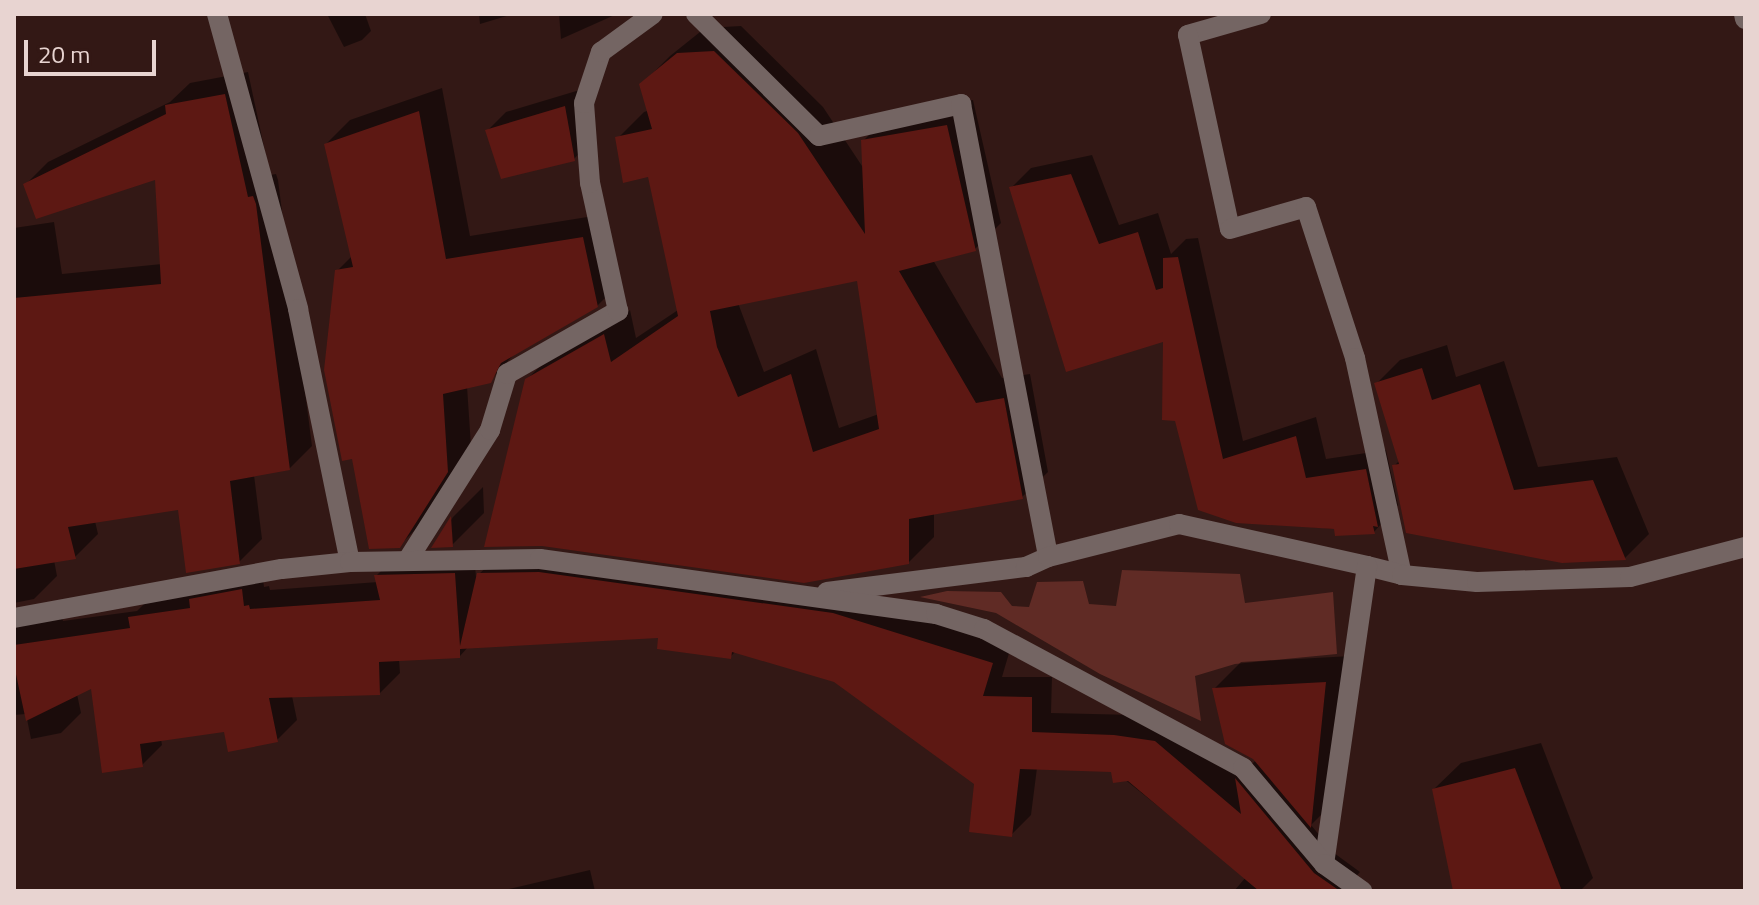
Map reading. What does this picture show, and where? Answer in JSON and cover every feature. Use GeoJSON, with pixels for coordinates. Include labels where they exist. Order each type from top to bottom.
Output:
{"type":"FeatureCollection","features":[{"type":"Feature","properties":{"kind":"street"},"geometry":{"type":"LineString","coordinates":[[217,14],[298,309],[350,562]]}},
{"type":"Feature","properties":{"kind":"street"},"geometry":{"type":"LineString","coordinates":[[407,561],[490,430],[507,374],[618,311],[590,183],[584,103],[601,52],[653,14]]}},
{"type":"Feature","properties":{"kind":"street"},"geometry":{"type":"LineString","coordinates":[[696,14],[819,136],[961,104],[1048,557]]}},
{"type":"Feature","properties":{"kind":"street"},"geometry":{"type":"LineString","coordinates":[[1261,14],[1188,35],[1230,229],[1306,207],[1355,358],[1402,575]]}},
{"type":"Feature","properties":{"kind":"street"},"geometry":{"type":"LineString","coordinates":[[14,618],[282,569],[350,562],[540,559],[791,593],[847,591],[1026,567],[1048,557],[1179,524],[1402,575],[1477,582],[1630,577],[1745,547]]}},
{"type":"Feature","properties":{"kind":"street"},"geometry":{"type":"LineString","coordinates":[[1324,864],[1367,566]]}},
{"type":"Feature","properties":{"kind":"street"},"geometry":{"type":"LineString","coordinates":[[791,593],[801,598],[936,614],[984,629],[1243,768],[1324,864],[1362,891]]}},
{"type":"Feature","properties":{"kind":"shaded area"},"geometry":{"type":"Polygon","coordinates":[[[1122,570],[1240,574],[1245,603],[1333,592],[1337,654],[1235,664],[1195,676],[1201,721],[1100,674],[996,613],[920,597],[947,591],[1001,592],[1012,606],[1029,607],[1037,582],[1083,581],[1089,604],[1116,606],[1122,570]]]}},
{"type":"Feature","properties":{"kind":"building"},"geometry":{"type":"Polygon","coordinates":[[[714,51],[798,133],[865,234],[861,140],[947,125],[976,251],[899,271],[976,403],[1004,398],[1023,499],[909,519],[909,564],[804,583],[542,546],[484,547],[525,379],[604,334],[611,362],[678,316],[648,177],[623,183],[615,137],[652,129],[639,84],[677,53],[714,51]],[[857,281],[710,311],[717,347],[738,397],[791,374],[813,452],[879,429],[857,281]]]}},
{"type":"Feature","properties":{"kind":"building"},"geometry":{"type":"Polygon","coordinates":[[[225,94],[248,197],[253,196],[256,204],[290,470],[230,481],[240,564],[186,573],[178,510],[68,527],[76,559],[14,569],[14,298],[161,284],[155,180],[36,219],[23,184],[166,114],[165,105],[225,94]]]}},
{"type":"Feature","properties":{"kind":"building"},"geometry":{"type":"Polygon","coordinates":[[[565,106],[575,161],[501,179],[485,130],[565,106]]]}},
{"type":"Feature","properties":{"kind":"building"},"geometry":{"type":"Polygon","coordinates":[[[419,111],[446,259],[583,237],[598,307],[501,363],[491,383],[443,394],[448,472],[400,548],[369,549],[352,459],[342,461],[324,370],[335,270],[353,267],[324,144],[419,111]]]}},
{"type":"Feature","properties":{"kind":"building"},"geometry":{"type":"Polygon","coordinates":[[[1071,174],[1099,244],[1138,232],[1156,290],[1163,288],[1163,258],[1178,257],[1223,459],[1296,436],[1306,478],[1366,469],[1378,527],[1373,526],[1375,534],[1335,536],[1334,529],[1236,523],[1198,510],[1175,421],[1162,420],[1163,342],[1066,372],[1009,187],[1071,174]]]}},
{"type":"Feature","properties":{"kind":"building"},"geometry":{"type":"Polygon","coordinates":[[[1422,368],[1432,400],[1480,384],[1514,490],[1593,480],[1626,560],[1562,563],[1406,533],[1392,465],[1399,464],[1374,383],[1422,368]]]}},
{"type":"Feature","properties":{"kind":"building"},"geometry":{"type":"Polygon","coordinates":[[[451,516],[453,547],[431,548],[451,516]]]}},
{"type":"Feature","properties":{"kind":"building"},"geometry":{"type":"Polygon","coordinates":[[[539,572],[833,613],[993,663],[983,696],[1032,697],[1032,732],[1114,735],[1155,741],[1241,814],[1235,778],[1314,873],[1340,891],[1259,891],[1128,781],[1113,783],[1111,772],[1020,769],[1012,837],[969,832],[974,784],[834,682],[732,652],[731,659],[657,649],[658,638],[460,649],[460,658],[379,662],[380,695],[269,698],[278,742],[228,752],[224,732],[140,744],[143,767],[102,773],[91,689],[26,721],[14,665],[14,645],[130,628],[128,617],[190,608],[189,599],[242,589],[244,606],[249,605],[250,609],[380,600],[374,575],[455,573],[460,646],[477,573],[539,572]]]}},
{"type":"Feature","properties":{"kind":"building"},"geometry":{"type":"Polygon","coordinates":[[[1326,682],[1311,828],[1253,759],[1225,744],[1212,688],[1326,682]]]}},
{"type":"Feature","properties":{"kind":"building"},"geometry":{"type":"Polygon","coordinates":[[[1515,768],[1562,891],[1453,891],[1432,789],[1515,768]]]}}]}
